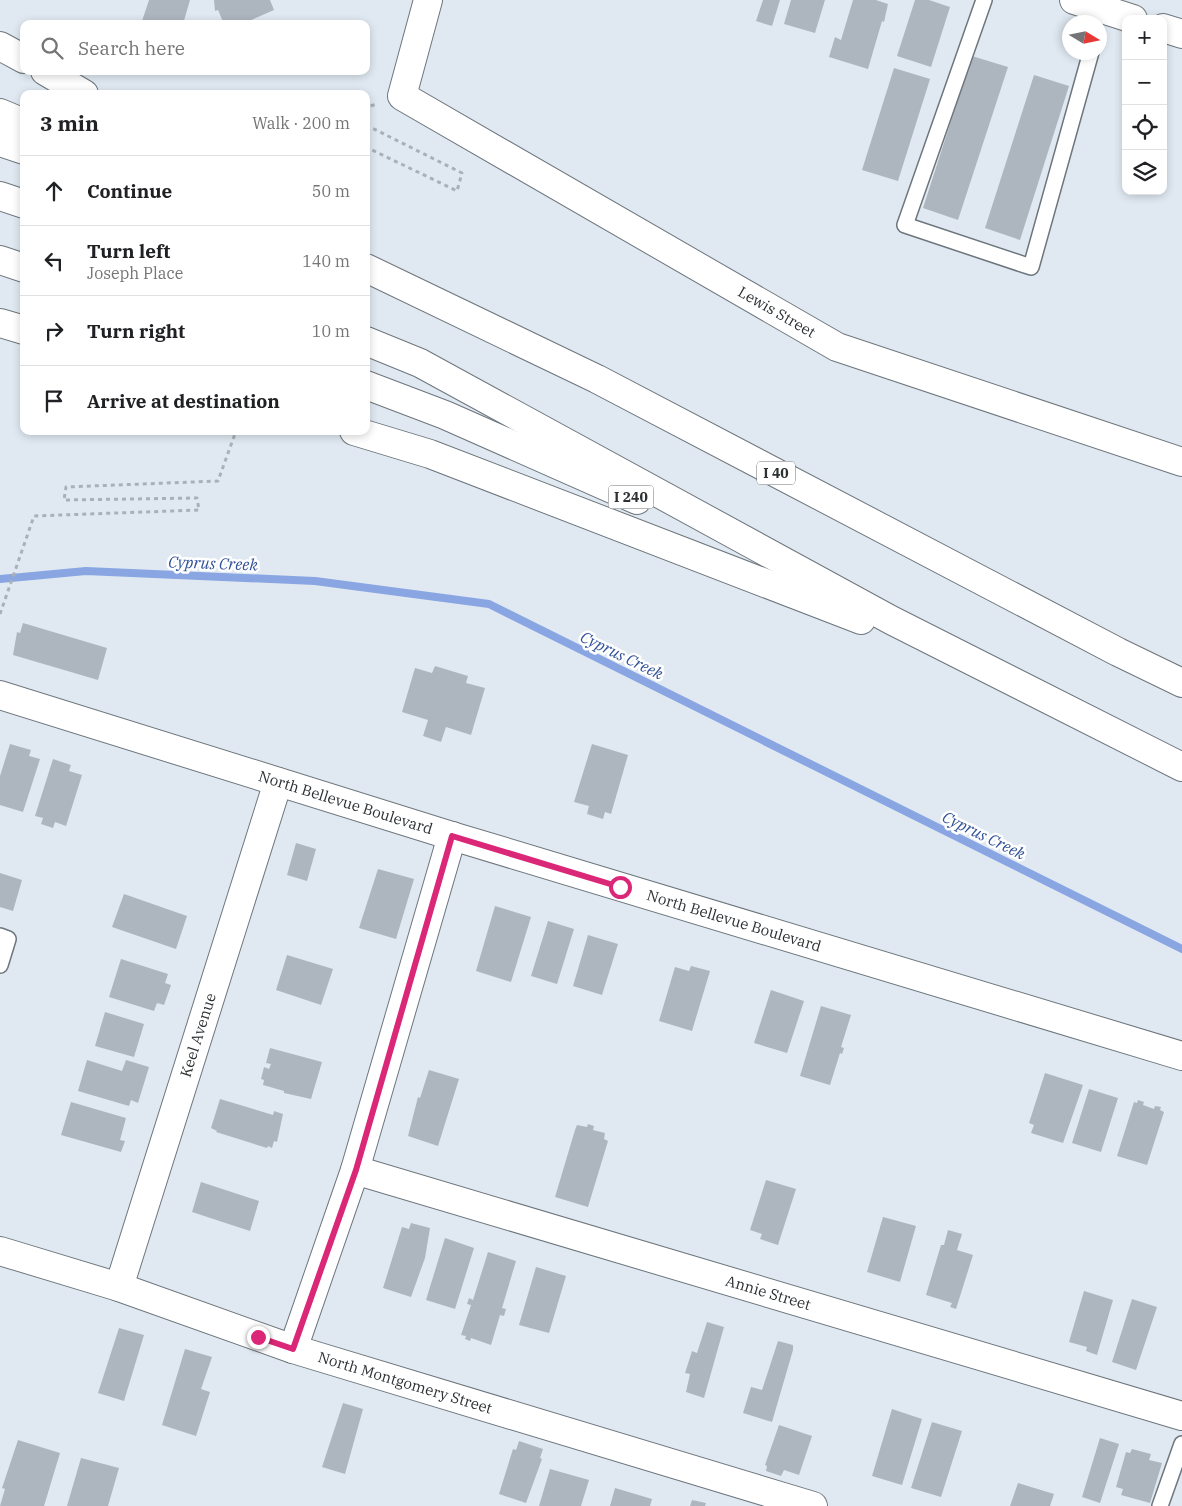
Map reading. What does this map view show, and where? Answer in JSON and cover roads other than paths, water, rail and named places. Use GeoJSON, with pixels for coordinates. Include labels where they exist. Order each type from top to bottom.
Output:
{"type":"FeatureCollection","features":[{"type":"Feature","properties":{"kind":"main road","name":"Lewis Street"},"geometry":{"type":"LineString","coordinates":[[428,0],[402,96],[837,347],[1182,462]]}},
{"type":"Feature","properties":{"kind":"main road"},"geometry":{"type":"LineString","coordinates":[[1074,0],[1098,15]]}},
{"type":"Feature","properties":{"kind":"main road"},"geometry":{"type":"LineString","coordinates":[[1107,17],[1122,18]]}},
{"type":"Feature","properties":{"kind":"main road"},"geometry":{"type":"LineString","coordinates":[[1167,29],[1182,34]]}},
{"type":"Feature","properties":{"kind":"main road"},"geometry":{"type":"LineString","coordinates":[[0,46],[20,57]]}},
{"type":"Feature","properties":{"kind":"main road"},"geometry":{"type":"LineString","coordinates":[[52,75],[77,90]]}},
{"type":"Feature","properties":{"kind":"main road"},"geometry":{"type":"LineString","coordinates":[[0,113],[20,121]]}},
{"type":"Feature","properties":{"kind":"main road"},"geometry":{"type":"LineString","coordinates":[[0,142],[20,149]]}},
{"type":"Feature","properties":{"kind":"main road"},"geometry":{"type":"LineString","coordinates":[[0,196],[20,203]]}},
{"type":"Feature","properties":{"kind":"main road"},"geometry":{"type":"LineString","coordinates":[[0,260],[20,267]]}},
{"type":"Feature","properties":{"kind":"main road","name":"I 40"},"geometry":{"type":"LineString","coordinates":[[370,270],[597,379],[1118,652],[1182,683]]}},
{"type":"Feature","properties":{"kind":"main road"},"geometry":{"type":"LineString","coordinates":[[0,323],[20,329]]}},
{"type":"Feature","properties":{"kind":"main road"},"geometry":{"type":"LineString","coordinates":[[370,342],[420,362],[970,662],[1182,767]]}},
{"type":"Feature","properties":{"kind":"main road","name":"I 240"},"geometry":{"type":"LineString","coordinates":[[370,387],[445,415],[537,455],[686,522],[891,620]]}},
{"type":"Feature","properties":{"kind":"main road"},"geometry":{"type":"LineString","coordinates":[[367,435],[430,454],[970,662]]}},
{"type":"Feature","properties":{"kind":"main road","name":"North Bellevue Boulevard"},"geometry":{"type":"LineString","coordinates":[[0,695],[452,836],[1182,1056]]}},
{"type":"Feature","properties":{"kind":"main road","name":"Keel Avenue"},"geometry":{"type":"LineString","coordinates":[[119,1287],[278,782]]}},
{"type":"Feature","properties":{"kind":"main road"},"geometry":{"type":"LineString","coordinates":[[293,1349],[356,1170],[452,836]]}},
{"type":"Feature","properties":{"kind":"main road","name":"Annie Street"},"geometry":{"type":"LineString","coordinates":[[356,1170],[1182,1416]]}},
{"type":"Feature","properties":{"kind":"main road","name":"North Montgomery Street"},"geometry":{"type":"LineString","coordinates":[[0,1251],[119,1287],[293,1349],[813,1506]]}},
{"type":"Feature","properties":{"kind":"lane"},"geometry":{"type":"LineString","coordinates":[[984,0],[906,225],[1031,267],[1089,60]]}},
{"type":"Feature","properties":{"kind":"lane"},"geometry":{"type":"LineString","coordinates":[[0,936],[8,939],[0,964]]}},
{"type":"Feature","properties":{"kind":"lane"},"geometry":{"type":"LineString","coordinates":[[1160,1506],[1182,1444]]}},
{"type":"Feature","properties":{"kind":"waterway","name":"Cyprus Creek"},"geometry":{"type":"LineString","coordinates":[[0,579],[86,571],[315,581],[489,604],[1182,949]]}}]}
